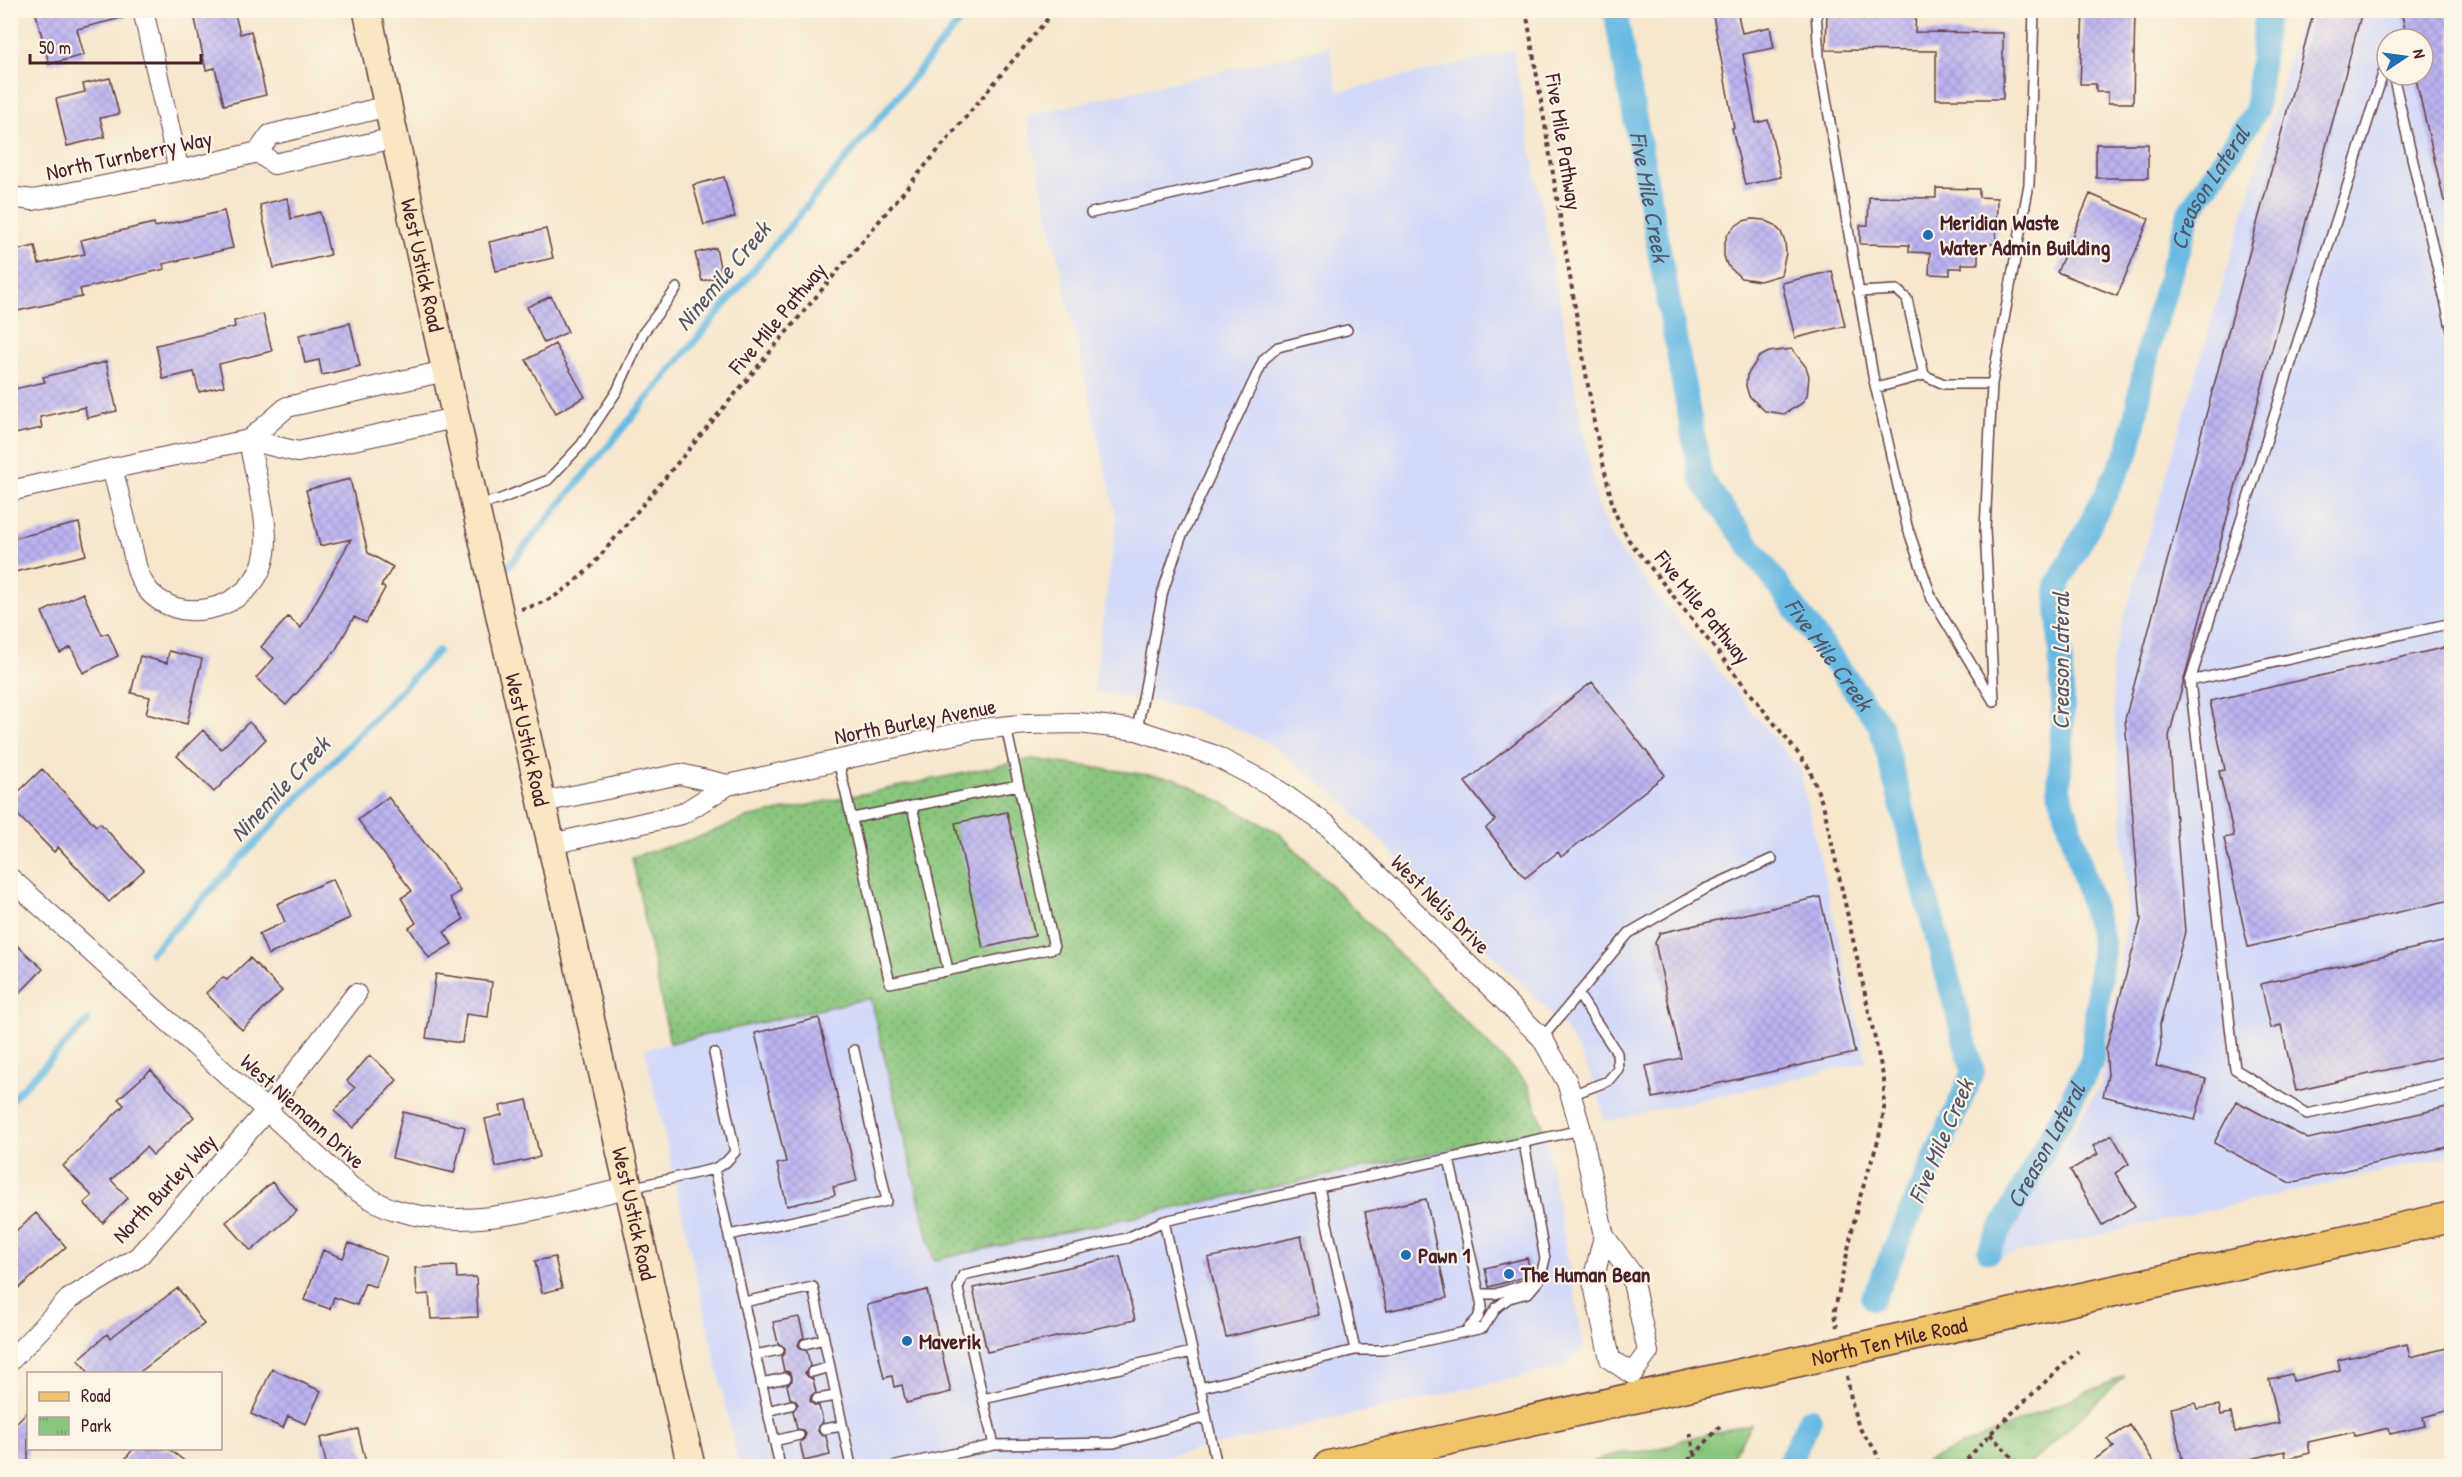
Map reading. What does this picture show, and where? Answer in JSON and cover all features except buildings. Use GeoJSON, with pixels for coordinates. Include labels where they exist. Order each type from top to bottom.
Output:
{"type":"FeatureCollection","features":[{"type":"Feature","properties":{"kind":"main road","name":"West Ustick Road"},"geometry":{"type":"LineString","coordinates":[[367,10],[455,418],[691,1467]]}},
{"type":"Feature","properties":{"kind":"main road","name":"North Ten Mile Road"},"geometry":{"type":"LineString","coordinates":[[1329,1467],[1635,1386],[2451,1217]]}},
{"type":"Feature","properties":{"kind":"street"},"geometry":{"type":"LineString","coordinates":[[143,10],[179,171]]}},
{"type":"Feature","properties":{"kind":"street"},"geometry":{"type":"LineString","coordinates":[[388,106],[270,135],[258,153],[274,164],[395,138]]}},
{"type":"Feature","properties":{"kind":"street","name":"North Turnberry Way"},"geometry":{"type":"LineString","coordinates":[[10,197],[33,200],[258,153]]}},
{"type":"Feature","properties":{"kind":"street"},"geometry":{"type":"LineString","coordinates":[[249,440],[287,408],[445,371]]}},
{"type":"Feature","properties":{"kind":"street"},"geometry":{"type":"LineString","coordinates":[[10,491],[249,440],[298,452],[455,418]]}},
{"type":"Feature","properties":{"kind":"street"},"geometry":{"type":"LineString","coordinates":[[112,468],[139,576],[156,597],[180,609],[211,609],[237,599],[257,577],[265,554],[265,527],[249,440]]}},
{"type":"Feature","properties":{"kind":"street","name":"North Burley Avenue"},"geometry":{"type":"LineString","coordinates":[[552,844],[682,814],[728,785],[973,730],[1079,723],[1114,727]]}},
{"type":"Feature","properties":{"kind":"street","name":"West Nelis Drive"},"geometry":{"type":"LineString","coordinates":[[1114,727],[1137,730],[1214,755],[1269,784],[1327,825],[1542,1038],[1567,1082],[1581,1130],[1604,1236],[1631,1273],[1648,1352],[1635,1386],[1610,1359],[1593,1281],[1604,1236]]}},
{"type":"Feature","properties":{"kind":"street","name":"North Burley Avenue"},"geometry":{"type":"LineString","coordinates":[[543,802],[680,774],[728,785]]}},
{"type":"Feature","properties":{"kind":"street","name":"West Niemann Drive"},"geometry":{"type":"LineString","coordinates":[[10,878],[351,1187],[394,1210],[435,1220],[481,1220],[628,1188]]}},
{"type":"Feature","properties":{"kind":"street","name":"North Burley Way"},"geometry":{"type":"LineString","coordinates":[[10,1361],[69,1299],[138,1257],[266,1111],[357,994]]}},
{"type":"Feature","properties":{"kind":"lane"},"geometry":{"type":"LineString","coordinates":[[1816,10],[1819,57],[1858,292],[1906,526],[1932,599],[1994,702],[1985,530],[1992,384],[2029,184],[2034,10]]}},
{"type":"Feature","properties":{"kind":"lane"},"geometry":{"type":"LineString","coordinates":[[2379,87],[2190,681],[2235,1069],[2307,1114],[2451,1082]]}},
{"type":"Feature","properties":{"kind":"lane"},"geometry":{"type":"LineString","coordinates":[[2396,87],[2451,331]]}},
{"type":"Feature","properties":{"kind":"lane"},"geometry":{"type":"LineString","coordinates":[[1091,213],[1309,163]]}},
{"type":"Feature","properties":{"kind":"lane"},"geometry":{"type":"LineString","coordinates":[[475,505],[498,500],[548,480],[581,445],[616,391],[643,333],[676,288]]}},
{"type":"Feature","properties":{"kind":"lane"},"geometry":{"type":"LineString","coordinates":[[1858,292],[1897,290],[1907,300],[1924,375]]}},
{"type":"Feature","properties":{"kind":"lane"},"geometry":{"type":"LineString","coordinates":[[1137,730],[1163,591],[1180,540],[1264,359],[1278,347],[1347,330]]}},
{"type":"Feature","properties":{"kind":"lane"},"geometry":{"type":"LineString","coordinates":[[1876,388],[1924,375],[1944,384],[1992,384]]}},
{"type":"Feature","properties":{"kind":"lane"},"geometry":{"type":"LineString","coordinates":[[2190,681],[2451,623]]}},
{"type":"Feature","properties":{"kind":"lane"},"geometry":{"type":"LineString","coordinates":[[838,760],[890,983],[1054,948],[1006,727]]}},
{"type":"Feature","properties":{"kind":"lane"},"geometry":{"type":"LineString","coordinates":[[853,818],[1018,785]]}},
{"type":"Feature","properties":{"kind":"lane"},"geometry":{"type":"LineString","coordinates":[[912,806],[948,970]]}},
{"type":"Feature","properties":{"kind":"lane"},"geometry":{"type":"LineString","coordinates":[[1542,1038],[1629,933],[1704,889],[1772,859]]}},
{"type":"Feature","properties":{"kind":"lane"},"geometry":{"type":"LineString","coordinates":[[1571,1095],[1608,1081],[1618,1069],[1617,1053],[1578,994]]}},
{"type":"Feature","properties":{"kind":"lane"},"geometry":{"type":"LineString","coordinates":[[729,1235],[887,1201],[854,1050]]}},
{"type":"Feature","properties":{"kind":"lane"},"geometry":{"type":"LineString","coordinates":[[628,1188],[714,1169],[726,1162],[735,1152],[714,1053]]}},
{"type":"Feature","properties":{"kind":"lane"},"geometry":{"type":"LineString","coordinates":[[994,1445],[958,1289],[963,1275],[1127,1238],[1164,1221],[1581,1130]]}},
{"type":"Feature","properties":{"kind":"lane"},"geometry":{"type":"LineString","coordinates":[[1200,1388],[1355,1350],[1383,1350],[1483,1328],[1497,1307],[1509,1298],[1528,1293],[1540,1279],[1545,1258],[1524,1143]]}},
{"type":"Feature","properties":{"kind":"lane"},"geometry":{"type":"LineString","coordinates":[[1449,1159],[1470,1263],[1482,1306],[1478,1318],[1466,1331]]}},
{"type":"Feature","properties":{"kind":"lane"},"geometry":{"type":"LineString","coordinates":[[714,1169],[780,1467]]}},
{"type":"Feature","properties":{"kind":"lane"},"geometry":{"type":"LineString","coordinates":[[1319,1187],[1355,1350]]}},
{"type":"Feature","properties":{"kind":"lane"},"geometry":{"type":"LineString","coordinates":[[1164,1221],[1217,1467]]}},
{"type":"Feature","properties":{"kind":"lane"},"geometry":{"type":"LineString","coordinates":[[1480,1294],[1495,1294],[1540,1279]]}},
{"type":"Feature","properties":{"kind":"lane"},"geometry":{"type":"LineString","coordinates":[[744,1302],[813,1287],[851,1467]]}},
{"type":"Feature","properties":{"kind":"lane"},"geometry":{"type":"LineString","coordinates":[[805,1344],[824,1339]]}},
{"type":"Feature","properties":{"kind":"lane"},"geometry":{"type":"LineString","coordinates":[[755,1355],[779,1350]]}},
{"type":"Feature","properties":{"kind":"lane"},"geometry":{"type":"LineString","coordinates":[[983,1399],[1192,1352]]}},
{"type":"Feature","properties":{"kind":"lane"},"geometry":{"type":"LineString","coordinates":[[812,1372],[830,1367]]}},
{"type":"Feature","properties":{"kind":"lane"},"geometry":{"type":"LineString","coordinates":[[762,1383],[786,1378]]}},
{"type":"Feature","properties":{"kind":"lane"},"geometry":{"type":"LineString","coordinates":[[818,1399],[836,1396]]}},
{"type":"Feature","properties":{"kind":"lane"},"geometry":{"type":"LineString","coordinates":[[767,1411],[791,1405]]}},
{"type":"Feature","properties":{"kind":"lane"},"geometry":{"type":"LineString","coordinates":[[896,1467],[994,1445],[1114,1443],[1206,1417]]}},
{"type":"Feature","properties":{"kind":"lane"},"geometry":{"type":"LineString","coordinates":[[824,1430],[842,1426]]}},
{"type":"Feature","properties":{"kind":"lane"},"geometry":{"type":"LineString","coordinates":[[774,1441],[798,1436]]}},
{"type":"Feature","properties":{"kind":"path","name":"Five Mile Pathway"},"geometry":{"type":"LineString","coordinates":[[500,614],[542,605],[566,590],[590,568],[1055,10]]}},
{"type":"Feature","properties":{"kind":"path","name":"Five Mile Pathway"},"geometry":{"type":"LineString","coordinates":[[1526,10],[1595,428],[1614,511],[1628,539],[1809,768],[1824,808],[1884,1080],[1884,1111],[1878,1141],[1858,1203],[1834,1314]]}},
{"type":"Feature","properties":{"kind":"path"},"geometry":{"type":"LineString","coordinates":[[1961,1467],[1990,1434],[2078,1351]]}},
{"type":"Feature","properties":{"kind":"path"},"geometry":{"type":"LineString","coordinates":[[1851,1395],[1858,1424],[1875,1447],[1879,1467]]}},
{"type":"Feature","properties":{"kind":"path"},"geometry":{"type":"LineString","coordinates":[[1681,1467],[1695,1455],[1720,1426]]}},
{"type":"Feature","properties":{"kind":"path"},"geometry":{"type":"LineString","coordinates":[[1690,1432],[1696,1467]]}},
{"type":"Feature","properties":{"kind":"path"},"geometry":{"type":"LineString","coordinates":[[1990,1434],[2020,1467]]}},
{"type":"Feature","properties":{"kind":"shaded area"},"geometry":{"type":"Polygon","coordinates":[[[2303,11],[2451,11],[2451,1156],[1996,1258],[2102,1082],[2128,908],[2111,663],[2303,11]]]}},
{"type":"Feature","properties":{"kind":"shaded area"},"geometry":{"type":"Polygon","coordinates":[[[1329,47],[1338,92],[1513,51],[1597,502],[1611,539],[1799,767],[1867,1062],[1605,1122],[1598,1092],[1584,1061],[1563,1026],[1340,799],[1268,742],[1187,708],[1093,691],[1117,520],[1026,116],[1329,47]]]}},
{"type":"Feature","properties":{"kind":"shaded area"},"geometry":{"type":"Polygon","coordinates":[[[870,998],[934,1260],[1544,1129],[1584,1346],[1564,1367],[1125,1466],[739,1466],[645,1049],[870,998]]]}},
{"type":"Feature","properties":{"kind":"green space"},"geometry":{"type":"Polygon","coordinates":[[[1032,759],[1178,779],[1279,833],[1528,1085],[1544,1129],[934,1260],[870,998],[670,1043],[632,857],[699,837],[746,818],[1032,759]]]}},
{"type":"Feature","properties":{"kind":"green space"},"geometry":{"type":"Polygon","coordinates":[[[2125,1376],[2028,1466],[1915,1466],[2125,1376]]]}},
{"type":"Feature","properties":{"kind":"green space"},"geometry":{"type":"Polygon","coordinates":[[[1751,1424],[1727,1466],[1582,1466],[1620,1453],[1636,1453],[1669,1446],[1681,1440],[1751,1424]]]}},
{"type":"Feature","properties":{"kind":"waterway","name":"Ninemile Creek"},"geometry":{"type":"LineString","coordinates":[[508,567],[969,10]]}},
{"type":"Feature","properties":{"kind":"waterway","name":"Five Mile Creek"},"geometry":{"type":"LineString","coordinates":[[1615,10],[1701,479],[1880,725],[1973,1072],[1873,1298]]}},
{"type":"Feature","properties":{"kind":"waterway","name":"Creason Lateral"},"geometry":{"type":"LineString","coordinates":[[1989,1251],[2092,1061],[2103,943],[2059,789],[2063,708],[2057,586],[2129,450],[2150,340],[2190,211],[2256,111],[2267,10]]}},
{"type":"Feature","properties":{"kind":"waterway","name":"Ninemile Creek"},"geometry":{"type":"LineString","coordinates":[[151,953],[438,651]]}},
{"type":"Feature","properties":{"kind":"waterway","name":"Ninemile Creek"},"geometry":{"type":"LineString","coordinates":[[10,1101],[88,1021]]}},
{"type":"Feature","properties":{"kind":"waterway"},"geometry":{"type":"LineString","coordinates":[[1787,1466],[1810,1419]]}},
{"type":"Feature","properties":{"kind":"place","name":"Meridian Waste Water Admin Building"},"geometry":{"type":"Point","coordinates":[1928,235]}},
{"type":"Feature","properties":{"kind":"place","name":"Pawn 1"},"geometry":{"type":"Point","coordinates":[1406,1255]}},
{"type":"Feature","properties":{"kind":"place","name":"The Human Bean"},"geometry":{"type":"Point","coordinates":[1509,1274]}},
{"type":"Feature","properties":{"kind":"place","name":"Maverik"},"geometry":{"type":"Point","coordinates":[907,1341]}}]}
